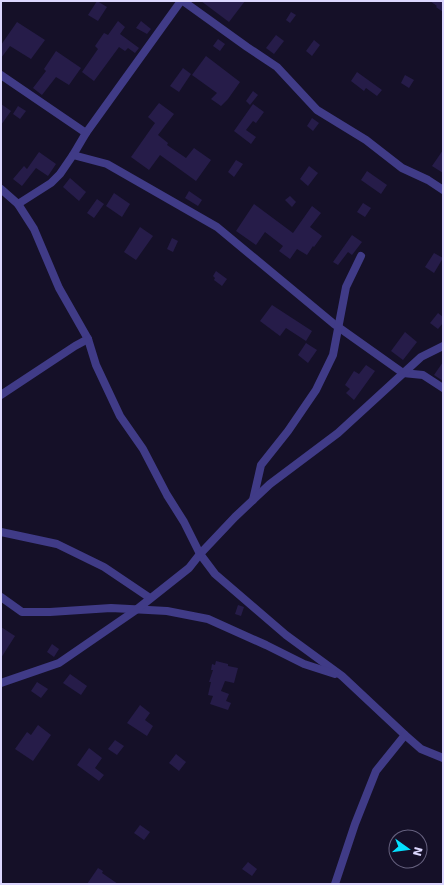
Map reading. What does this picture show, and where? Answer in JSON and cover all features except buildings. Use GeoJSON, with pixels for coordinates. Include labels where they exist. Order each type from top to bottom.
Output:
{"type":"FeatureCollection","features":[{"type":"Feature","properties":{"kind":"street"},"geometry":{"type":"LineString","coordinates":[[18,204],[51,183],[60,174],[86,133],[182,1],[277,67],[317,110],[366,140],[402,168],[428,180],[443,190]]}},
{"type":"Feature","properties":{"kind":"street"},"geometry":{"type":"LineString","coordinates":[[1,75],[86,133]]}},
{"type":"Feature","properties":{"kind":"street"},"geometry":{"type":"LineString","coordinates":[[72,155],[107,164],[217,227],[338,327],[403,373],[423,375],[443,388]]}},
{"type":"Feature","properties":{"kind":"street"},"geometry":{"type":"LineString","coordinates":[[1,189],[18,204],[34,229],[59,288],[88,339],[96,365],[120,416],[143,449],[167,495],[184,522],[200,554],[215,574],[286,635],[342,676],[421,749],[443,758]]}},
{"type":"Feature","properties":{"kind":"street"},"geometry":{"type":"LineString","coordinates":[[253,500],[261,465],[288,431],[316,390],[333,355],[346,287],[361,256]]}},
{"type":"Feature","properties":{"kind":"street"},"geometry":{"type":"LineString","coordinates":[[1,395],[88,339]]}},
{"type":"Feature","properties":{"kind":"street"},"geometry":{"type":"LineString","coordinates":[[1,684],[59,663],[136,610],[189,568],[200,554],[270,484],[338,433],[421,358],[443,346]]}},
{"type":"Feature","properties":{"kind":"street"},"geometry":{"type":"LineString","coordinates":[[1,532],[57,544],[104,567],[150,598]]}},
{"type":"Feature","properties":{"kind":"street"},"geometry":{"type":"LineString","coordinates":[[1,597],[22,612],[50,612],[111,608],[167,611],[208,619],[266,644],[304,664],[342,676]]}},
{"type":"Feature","properties":{"kind":"street"},"geometry":{"type":"LineString","coordinates":[[335,884],[355,824],[376,771],[405,735]]}}]}
